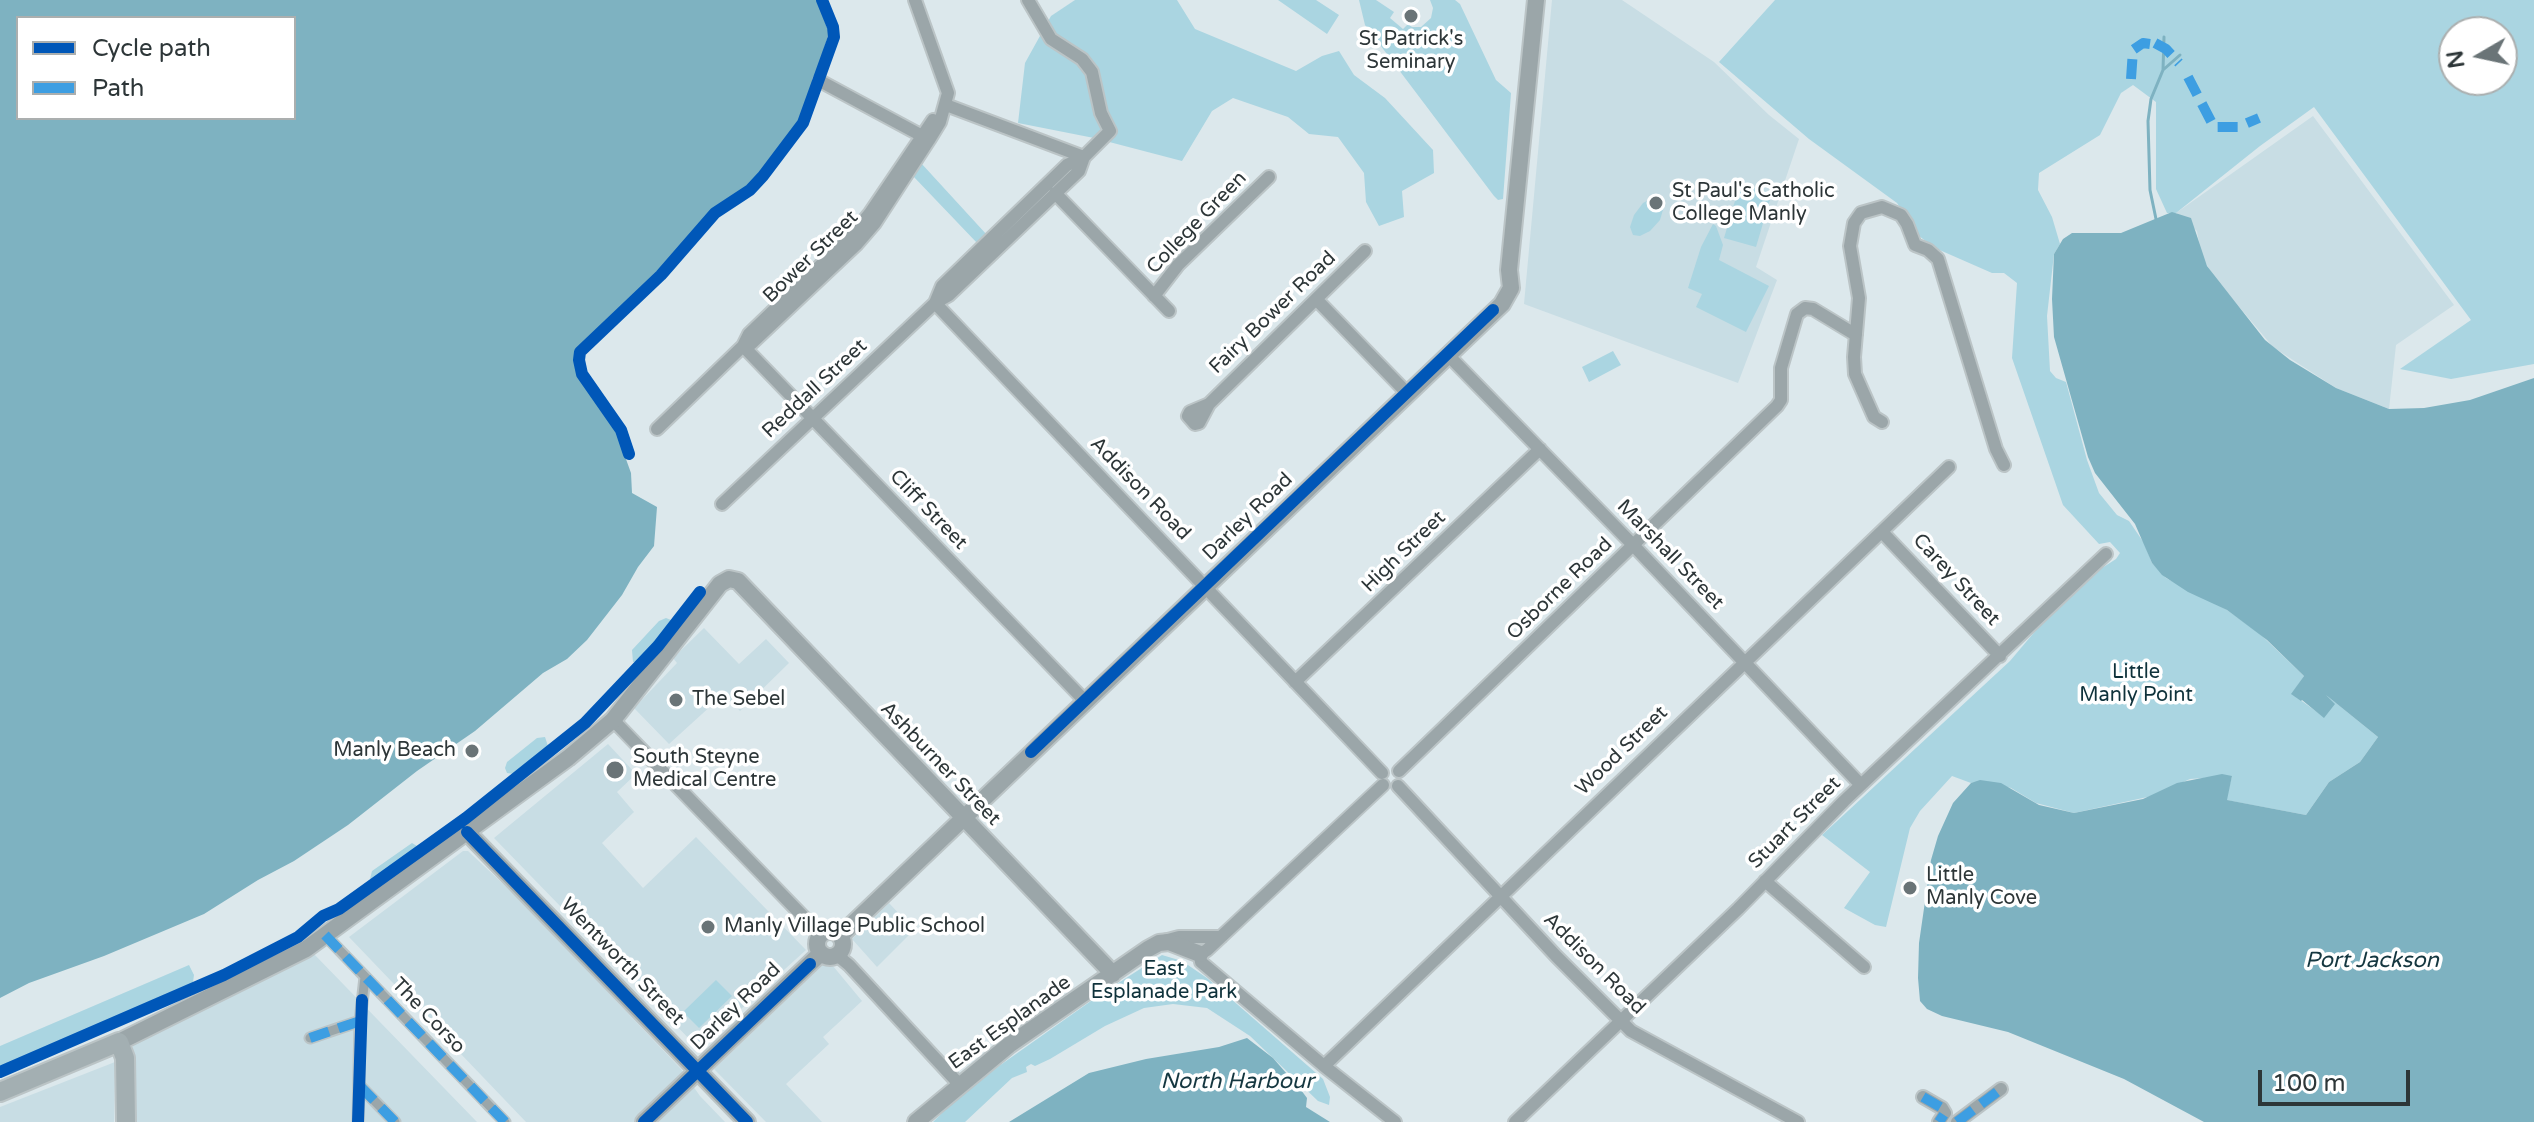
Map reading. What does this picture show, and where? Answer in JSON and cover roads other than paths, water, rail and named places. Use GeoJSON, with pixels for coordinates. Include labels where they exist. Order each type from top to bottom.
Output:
{"type":"FeatureCollection","features":[{"type":"Feature","properties":{"kind":"main road"},"geometry":{"type":"LineString","coordinates":[[0,1092],[119,1042],[125,1058],[126,1122]]}},
{"type":"Feature","properties":{"kind":"street"},"geometry":{"type":"LineString","coordinates":[[915,0],[947,82],[946,105],[1084,157]]}},
{"type":"Feature","properties":{"kind":"street","name":"Reddall Street"},"geometry":{"type":"LineString","coordinates":[[722,504],[1079,171],[1084,157],[1110,131],[1101,113],[1092,72],[1082,59],[1051,39],[1028,0]]}},
{"type":"Feature","properties":{"kind":"street","name":"Darley Road"},"geometry":{"type":"LineString","coordinates":[[840,936],[1493,310],[1509,270],[1536,0]]}},
{"type":"Feature","properties":{"kind":"street"},"geometry":{"type":"LineString","coordinates":[[820,81],[925,138]]}},
{"type":"Feature","properties":{"kind":"street","name":"Bower Street"},"geometry":{"type":"LineString","coordinates":[[657,429],[861,225],[946,105]]}},
{"type":"Feature","properties":{"kind":"street","name":"Reddall Street"},"geometry":{"type":"LineString","coordinates":[[935,303],[942,286],[1073,160],[1084,157]]}},
{"type":"Feature","properties":{"kind":"street","name":"College Green"},"geometry":{"type":"LineString","coordinates":[[1154,296],[1178,265],[1269,177]]}},
{"type":"Feature","properties":{"kind":"street"},"geometry":{"type":"LineString","coordinates":[[1055,193],[1169,311]]}},
{"type":"Feature","properties":{"kind":"street"},"geometry":{"type":"LineString","coordinates":[[1882,422],[1874,417],[1855,374],[1859,298],[1852,267],[1851,233],[1861,213],[1872,208],[1891,209],[1901,215],[1915,245],[1928,250],[1938,259],[1996,449],[2004,465]]}},
{"type":"Feature","properties":{"kind":"street","name":"Fairy Bower Road"},"geometry":{"type":"LineString","coordinates":[[1209,404],[1365,251]]}},
{"type":"Feature","properties":{"kind":"street"},"geometry":{"type":"LineString","coordinates":[[1316,299],[1407,393]]}},
{"type":"Feature","properties":{"kind":"street","name":"Addison Road"},"geometry":{"type":"LineString","coordinates":[[935,303],[1205,586],[1382,779]]}},
{"type":"Feature","properties":{"kind":"street","name":"Osborne Road"},"geometry":{"type":"LineString","coordinates":[[1399,771],[1781,400],[1781,368],[1797,314],[1805,308],[1813,309],[1856,335]]}},
{"type":"Feature","properties":{"kind":"street","name":"Cliff Street"},"geometry":{"type":"LineString","coordinates":[[743,346],[1085,701]]}},
{"type":"Feature","properties":{"kind":"street","name":"Marshall Street"},"geometry":{"type":"LineString","coordinates":[[1447,354],[1861,785]]}},
{"type":"Feature","properties":{"kind":"street","name":"High Street"},"geometry":{"type":"LineString","coordinates":[[1295,682],[1540,449]]}},
{"type":"Feature","properties":{"kind":"street","name":"Wood Street"},"geometry":{"type":"LineString","coordinates":[[1324,1066],[1949,467]]}},
{"type":"Feature","properties":{"kind":"street","name":"Carey Street"},"geometry":{"type":"LineString","coordinates":[[1882,532],[2000,656]]}},
{"type":"Feature","properties":{"kind":"street","name":"Stuart Street"},"geometry":{"type":"LineString","coordinates":[[1515,1122],[1861,785],[2106,554]]}},
{"type":"Feature","properties":{"kind":"street","name":"Ashburner Street"},"geometry":{"type":"LineString","coordinates":[[613,720],[720,584],[729,579],[738,581],[1113,974]]}},
{"type":"Feature","properties":{"kind":"street"},"geometry":{"type":"LineString","coordinates":[[119,1042],[306,949],[568,758],[613,720],[821,935]]}},
{"type":"Feature","properties":{"kind":"street"},"geometry":{"type":"LineString","coordinates":[[1159,943],[1177,944],[1194,954],[1207,950],[1390,768],[1399,771],[1401,780],[1398,786],[1390,789],[1382,779]]}},
{"type":"Feature","properties":{"kind":"street","name":"Addison Road"},"geometry":{"type":"LineString","coordinates":[[1398,786],[1631,1031],[1798,1122]]}},
{"type":"Feature","properties":{"kind":"street","name":"Wentworth Street"},"geometry":{"type":"LineString","coordinates":[[467,832],[747,1122]]}},
{"type":"Feature","properties":{"kind":"street"},"geometry":{"type":"LineString","coordinates":[[1765,881],[1864,967]]}},
{"type":"Feature","properties":{"kind":"street"},"geometry":{"type":"LineString","coordinates":[[829,954],[843,946],[840,936],[829,931],[821,935],[817,944],[829,954],[849,965],[959,1084]]}},
{"type":"Feature","properties":{"kind":"street","name":"The Corso"},"geometry":{"type":"LineString","coordinates":[[325,935],[505,1122]]}},
{"type":"Feature","properties":{"kind":"street"},"geometry":{"type":"LineString","coordinates":[[1159,943],[1179,937],[1221,937]]}},
{"type":"Feature","properties":{"kind":"street","name":"East Esplanade"},"geometry":{"type":"LineString","coordinates":[[916,1122],[1009,1045],[1159,943]]}},
{"type":"Feature","properties":{"kind":"street","name":"Darley Road"},"geometry":{"type":"LineString","coordinates":[[644,1122],[829,954]]}},
{"type":"Feature","properties":{"kind":"street"},"geometry":{"type":"LineString","coordinates":[[1200,954],[1201,962],[1395,1122]]}},
{"type":"Feature","properties":{"kind":"street"},"geometry":{"type":"LineString","coordinates":[[358,1122],[360,1021],[365,977]]}},
{"type":"Feature","properties":{"kind":"street"},"geometry":{"type":"LineString","coordinates":[[310,1038],[360,1021]]}},
{"type":"Feature","properties":{"kind":"street"},"geometry":{"type":"LineString","coordinates":[[360,1086],[395,1122]]}},
{"type":"Feature","properties":{"kind":"street"},"geometry":{"type":"LineString","coordinates":[[1957,1122],[2001,1089]]}},
{"type":"Feature","properties":{"kind":"street"},"geometry":{"type":"LineString","coordinates":[[1923,1097],[1942,1108],[1945,1113],[1939,1122]]}},
{"type":"Feature","properties":{"kind":"water"},"geometry":{"type":"Polygon","coordinates":[[[0,0],[817,0],[829,33],[800,123],[762,174],[740,193],[713,209],[677,254],[574,354],[575,367],[581,380],[614,426],[631,473],[632,493],[657,507],[654,546],[587,640],[475,731],[294,861],[204,914],[29,983],[0,998],[0,0]]]}},
{"type":"Feature","properties":{"kind":"water","name":"Port Jackson"},"geometry":{"type":"Polygon","coordinates":[[[2172,212],[2191,218],[2207,266],[2265,340],[2290,360],[2336,388],[2389,409],[2424,408],[2470,400],[2534,378],[2534,1122],[2204,1122],[2124,1079],[2008,1032],[1942,1016],[1927,1009],[1920,1001],[1919,943],[1931,860],[1953,803],[1971,783],[1980,780],[2001,783],[2039,805],[2074,813],[2143,799],[2177,783],[2222,774],[2232,776],[2227,800],[2306,815],[2329,782],[2360,762],[2378,737],[2326,695],[2335,704],[2324,718],[2291,694],[2304,676],[2267,640],[2227,610],[2188,592],[2162,575],[2152,563],[2135,524],[2095,473],[2088,457],[2054,337],[2054,254],[2063,239],[2072,233],[2121,233],[2172,212]]]}},
{"type":"Feature","properties":{"kind":"water","name":"North Harbour"},"geometry":{"type":"Polygon","coordinates":[[[1247,1038],[1273,1058],[1301,1090],[1307,1098],[1306,1107],[1330,1122],[1009,1122],[1089,1073],[1146,1059],[1219,1047],[1247,1038]]]}},
{"type":"Feature","properties":{"kind":"waterway"},"geometry":{"type":"LineString","coordinates":[[2156,219],[2150,190],[2148,121],[2151,99],[2163,70],[2164,37]]}},
{"type":"Feature","properties":{"kind":"waterway"},"geometry":{"type":"LineString","coordinates":[[2163,70],[2180,55]]}},
{"type":"Feature","properties":{"kind":"place","name":"St Patrick's Seminary"},"geometry":{"type":"Point","coordinates":[1411,16]}},
{"type":"Feature","properties":{"kind":"place","name":"St Paul's Catholic College Manly"},"geometry":{"type":"Point","coordinates":[1656,203]}},
{"type":"Feature","properties":{"kind":"place","name":"The Sebel"},"geometry":{"type":"Point","coordinates":[676,700]}},
{"type":"Feature","properties":{"kind":"place","name":"Manly Beach"},"geometry":{"type":"Point","coordinates":[472,751]}},
{"type":"Feature","properties":{"kind":"place","name":"South Steyne Medical Centre"},"geometry":{"type":"Point","coordinates":[615,770]}},
{"type":"Feature","properties":{"kind":"place","name":"Little Manly Cove"},"geometry":{"type":"Point","coordinates":[1910,888]}},
{"type":"Feature","properties":{"kind":"place","name":"Manly Village Public School"},"geometry":{"type":"Point","coordinates":[708,927]}},
{"type":"Feature","properties":{"kind":"park label","name":"Little Manly Point"},"geometry":{"type":"Point","coordinates":[2136,684]}},
{"type":"Feature","properties":{"kind":"park label","name":"East Esplanade Park"},"geometry":{"type":"Point","coordinates":[1164,982]}}]}
